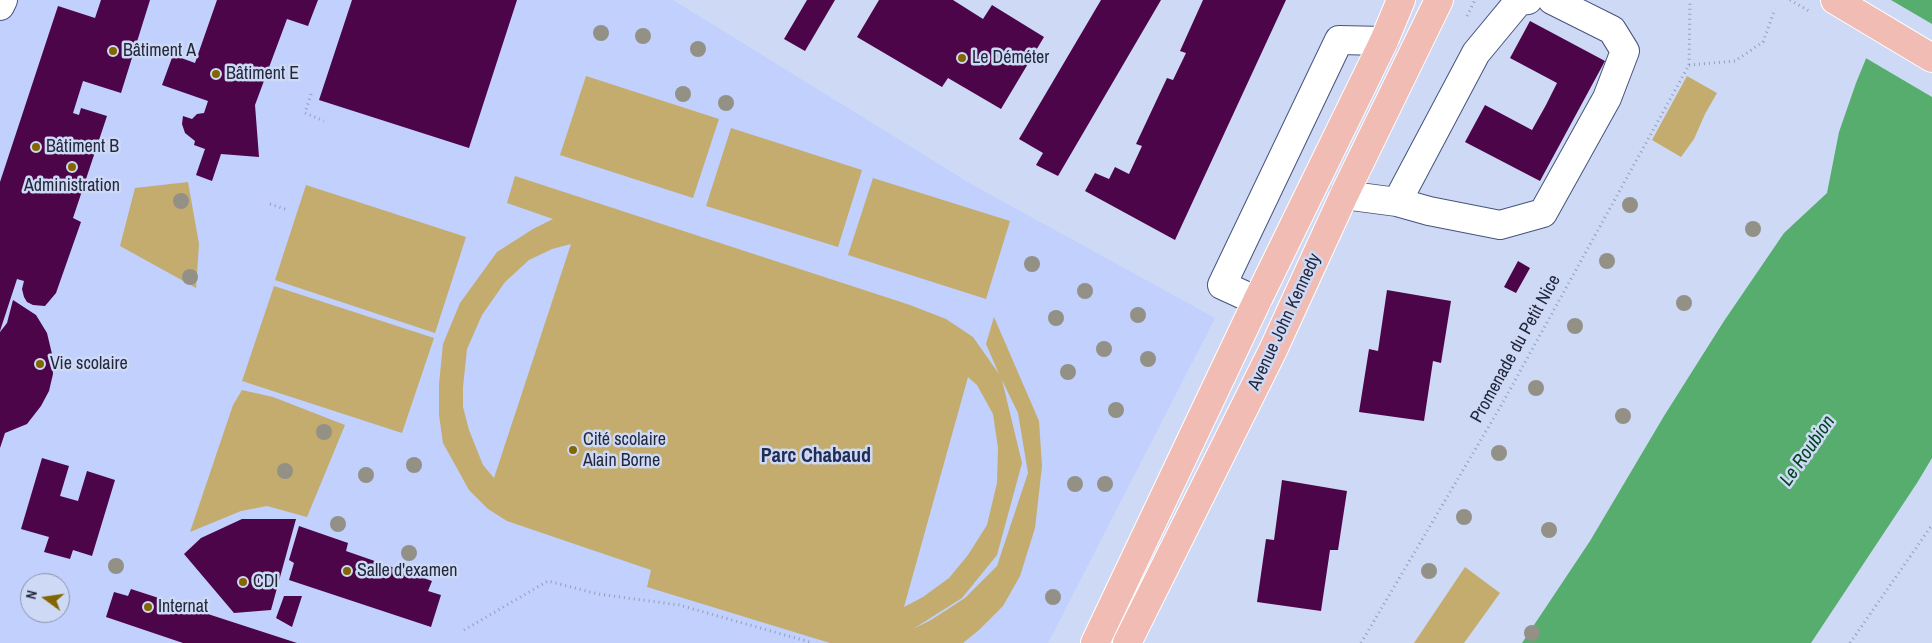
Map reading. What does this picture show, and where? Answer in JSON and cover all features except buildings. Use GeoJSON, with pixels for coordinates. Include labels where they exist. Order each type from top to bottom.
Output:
{"type":"FeatureCollection","features":[{"type":"Feature","properties":{"kind":"main road","name":"Avenue John Kennedy"},"geometry":{"type":"LineString","coordinates":[[1095,643],[1257,301],[1384,42],[1401,0]]}},
{"type":"Feature","properties":{"kind":"main road","name":"Avenue John Kennedy"},"geometry":{"type":"LineString","coordinates":[[1127,643],[1273,350],[1344,195],[1439,0]]}},
{"type":"Feature","properties":{"kind":"main road"},"geometry":{"type":"LineString","coordinates":[[1835,0],[1932,58]]}},
{"type":"Feature","properties":{"kind":"lane"},"geometry":{"type":"LineString","coordinates":[[0,6],[3,0]]}},
{"type":"Feature","properties":{"kind":"lane"},"geometry":{"type":"LineString","coordinates":[[1397,202],[1476,53],[1519,2],[1528,0]]}},
{"type":"Feature","properties":{"kind":"lane"},"geometry":{"type":"LineString","coordinates":[[1344,195],[1397,202],[1429,211],[1500,225],[1543,213],[1607,98],[1626,51],[1612,30],[1552,0]]}},
{"type":"Feature","properties":{"kind":"lane"},"geometry":{"type":"LineString","coordinates":[[1257,301],[1222,285],[1338,40],[1384,42]]}},
{"type":"Feature","properties":{"kind":"path"},"geometry":{"type":"LineString","coordinates":[[1690,0],[1690,65],[1735,61],[1762,42],[1775,9]]}},
{"type":"Feature","properties":{"kind":"path","name":"Promenade du Petit Nice"},"geometry":{"type":"LineString","coordinates":[[1361,643],[1502,404],[1690,65]]}},
{"type":"Feature","properties":{"kind":"path"},"geometry":{"type":"LineString","coordinates":[[311,94],[305,113],[324,121]]}},
{"type":"Feature","properties":{"kind":"path"},"geometry":{"type":"LineString","coordinates":[[270,204],[288,210]]}},
{"type":"Feature","properties":{"kind":"path"},"geometry":{"type":"LineString","coordinates":[[1850,643],[1932,524]]}},
{"type":"Feature","properties":{"kind":"path"},"geometry":{"type":"LineString","coordinates":[[464,630],[548,581],[598,594],[679,605],[813,643]]}},
{"type":"Feature","properties":{"kind":"shaded area","name":"Cité scolaire Alain Borne"},"geometry":{"type":"Polygon","coordinates":[[[0,0],[673,0],[971,184],[1215,318],[1048,643],[0,643],[0,0]]]}},
{"type":"Feature","properties":{"kind":"shaded area"},"geometry":{"type":"Polygon","coordinates":[[[586,76],[719,119],[693,198],[560,155],[586,76]]]}},
{"type":"Feature","properties":{"kind":"shaded area"},"geometry":{"type":"Polygon","coordinates":[[[1687,76],[1717,93],[1694,139],[1681,157],[1652,140],[1687,76]]]}},
{"type":"Feature","properties":{"kind":"shaded area"},"geometry":{"type":"Polygon","coordinates":[[[731,128],[862,170],[838,247],[706,206],[731,128]]]}},
{"type":"Feature","properties":{"kind":"shaded area"},"geometry":{"type":"Polygon","coordinates":[[[515,176],[910,305],[946,319],[973,337],[999,374],[986,344],[994,317],[1039,421],[1042,466],[1035,528],[1020,576],[1003,606],[963,643],[830,643],[647,587],[651,570],[507,521],[488,509],[469,490],[443,443],[439,415],[439,384],[443,344],[460,303],[497,252],[533,229],[553,219],[507,203],[515,176]],[[571,244],[552,249],[529,260],[505,282],[482,315],[467,349],[463,407],[469,430],[483,465],[494,478],[571,244]],[[968,377],[904,607],[923,597],[949,578],[968,555],[987,525],[997,483],[998,448],[993,414],[977,385],[968,377]],[[1002,380],[1022,463],[997,555],[962,598],[913,629],[965,598],[997,566],[1028,473],[1018,413],[1002,380]]]}},
{"type":"Feature","properties":{"kind":"shaded area"},"geometry":{"type":"Polygon","coordinates":[[[873,178],[1010,221],[986,299],[848,255],[873,178]]]}},
{"type":"Feature","properties":{"kind":"shaded area"},"geometry":{"type":"Polygon","coordinates":[[[188,182],[199,244],[196,288],[120,246],[135,188],[188,182]]]}},
{"type":"Feature","properties":{"kind":"shaded area"},"geometry":{"type":"Polygon","coordinates":[[[306,185],[466,237],[435,333],[275,280],[306,185]]]}},
{"type":"Feature","properties":{"kind":"shaded area"},"geometry":{"type":"Polygon","coordinates":[[[274,286],[434,338],[402,433],[242,381],[274,286]]]}},
{"type":"Feature","properties":{"kind":"shaded area"},"geometry":{"type":"Polygon","coordinates":[[[242,390],[273,397],[345,425],[307,517],[267,506],[241,511],[190,532],[233,405],[242,390]]]}},
{"type":"Feature","properties":{"kind":"shaded area"},"geometry":{"type":"Polygon","coordinates":[[[1465,567],[1500,593],[1464,643],[1414,643],[1465,567]]]}},
{"type":"Feature","properties":{"kind":"water","name":"Le Roubion"},"geometry":{"type":"Polygon","coordinates":[[[1890,0],[1932,0],[1932,458],[1811,643],[1522,643],[1590,541],[1664,416],[1724,321],[1784,233],[1827,193],[1839,132],[1856,83],[1890,0]]]}},
{"type":"Feature","properties":{"kind":"pier"},"geometry":{"type":"Polygon","coordinates":[[[1888,0],[1932,24],[1932,97],[1864,57],[1888,0]]]}},
{"type":"Feature","properties":{"kind":"place","name":"Bâtiment A"},"geometry":{"type":"Point","coordinates":[113,51]}},
{"type":"Feature","properties":{"kind":"place","name":"Le Déméter"},"geometry":{"type":"Point","coordinates":[962,58]}},
{"type":"Feature","properties":{"kind":"place","name":"Bâtiment E"},"geometry":{"type":"Point","coordinates":[216,74]}},
{"type":"Feature","properties":{"kind":"place","name":"Bâtiment B"},"geometry":{"type":"Point","coordinates":[36,147]}},
{"type":"Feature","properties":{"kind":"place","name":"Administration"},"geometry":{"type":"Point","coordinates":[72,167]}},
{"type":"Feature","properties":{"kind":"place","name":"Vie scolaire"},"geometry":{"type":"Point","coordinates":[40,364]}},
{"type":"Feature","properties":{"kind":"place","name":"Cité scolaire Alain Borne"},"geometry":{"type":"Point","coordinates":[573,450]}},
{"type":"Feature","properties":{"kind":"place","name":"Salle d'examen"},"geometry":{"type":"Point","coordinates":[347,571]}},
{"type":"Feature","properties":{"kind":"place","name":"CDI"},"geometry":{"type":"Point","coordinates":[243,582]}},
{"type":"Feature","properties":{"kind":"place","name":"Internat"},"geometry":{"type":"Point","coordinates":[148,607]}},
{"type":"Feature","properties":{"kind":"district","name":"Parc Chabaud"},"geometry":{"type":"Point","coordinates":[816,457]}}]}
